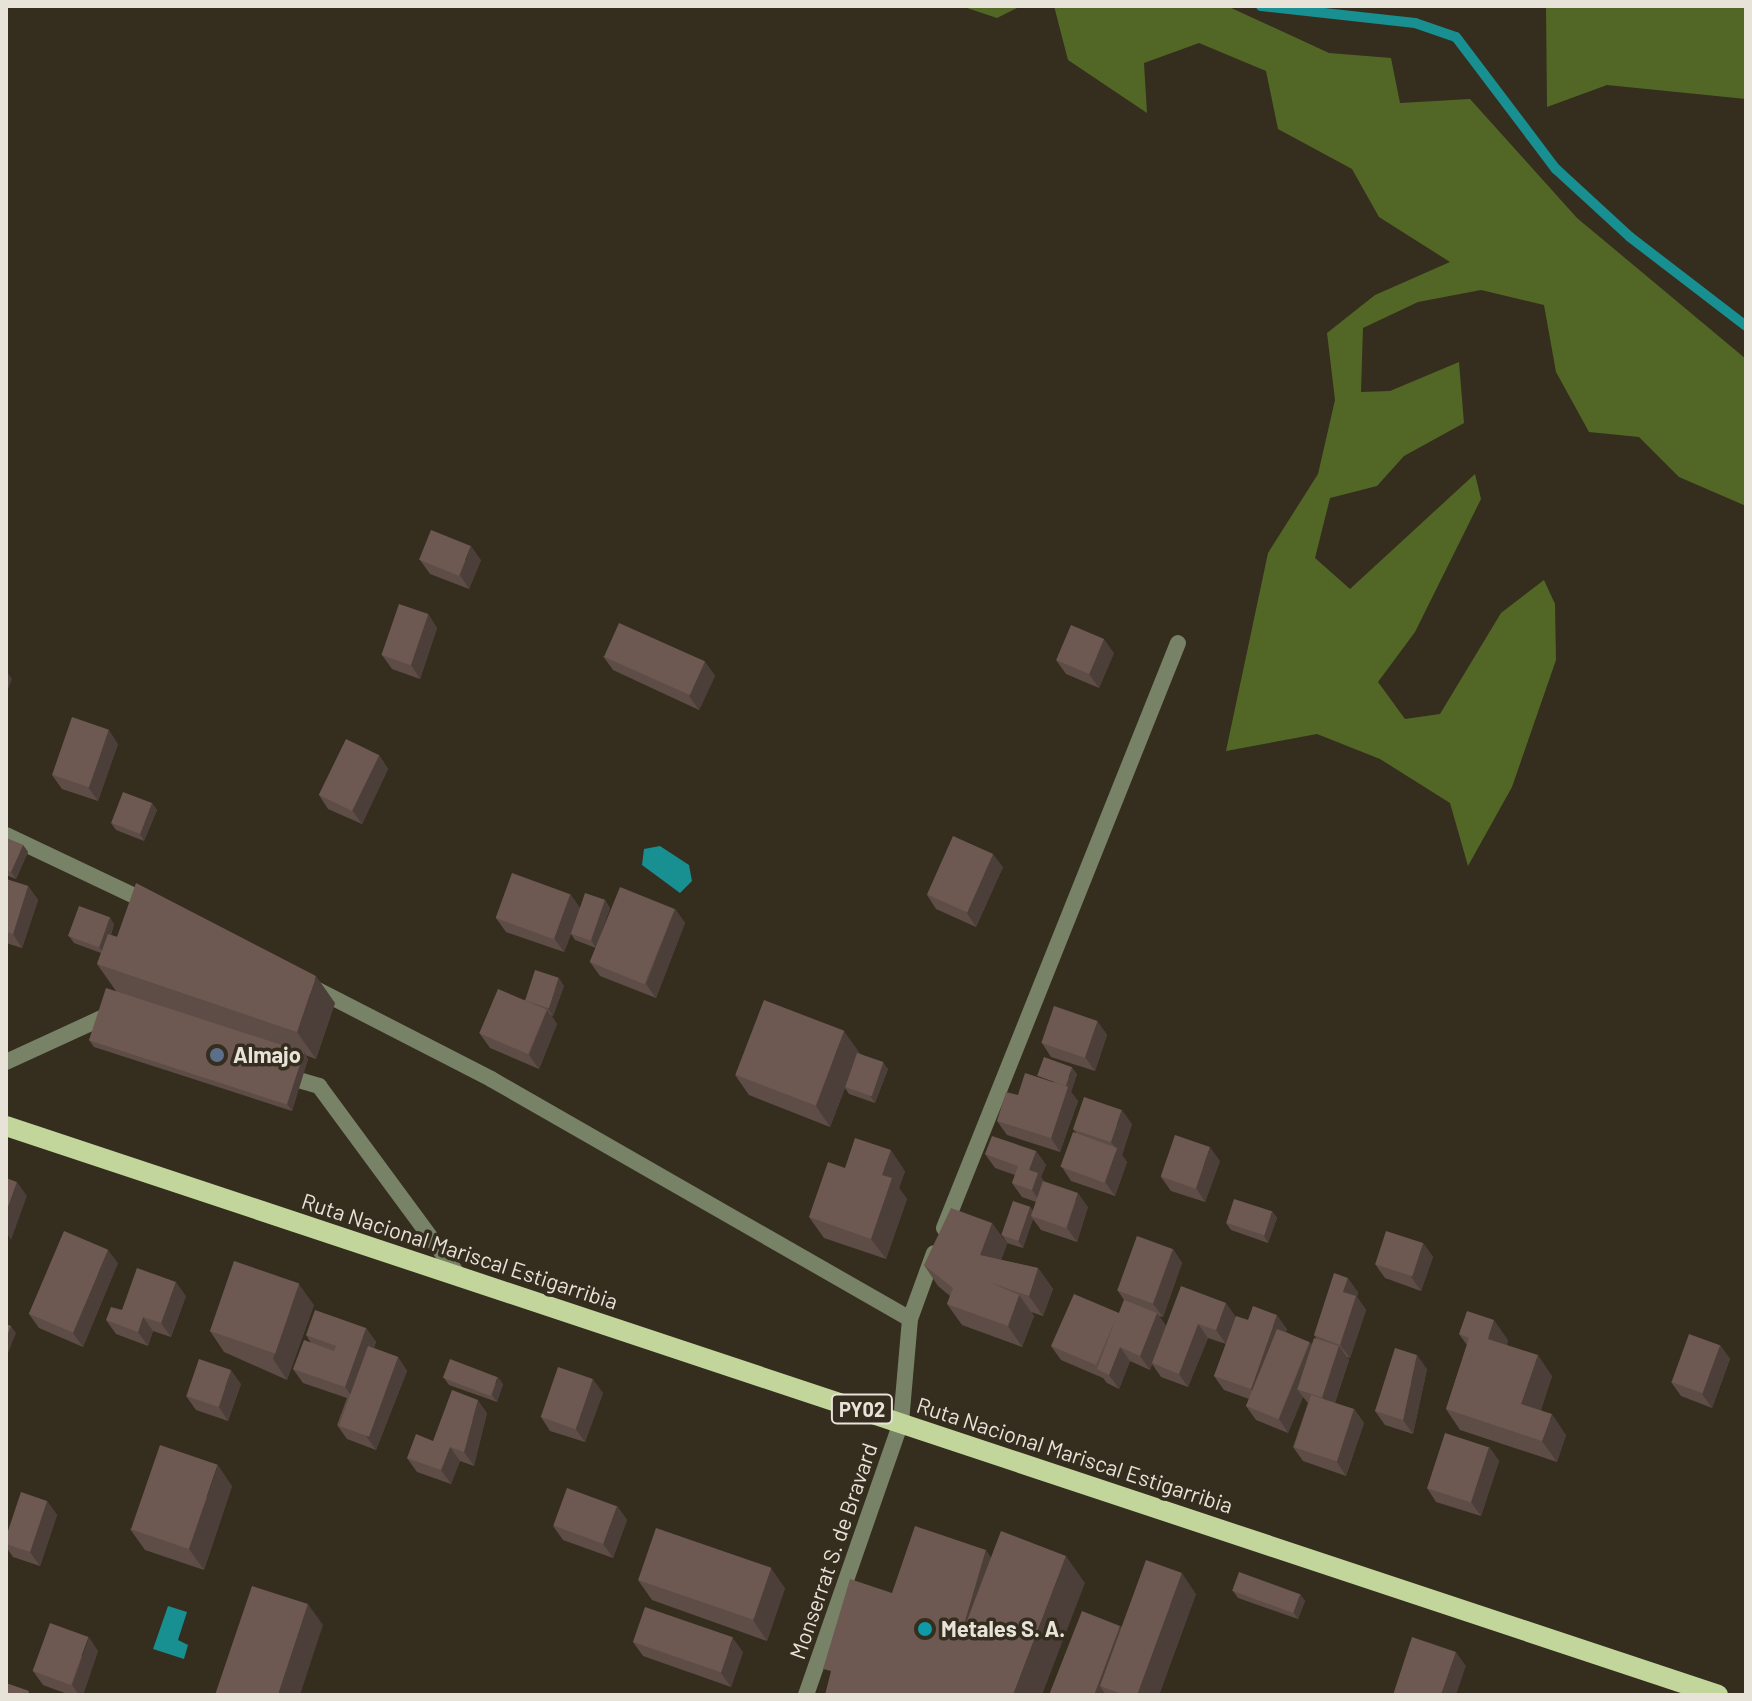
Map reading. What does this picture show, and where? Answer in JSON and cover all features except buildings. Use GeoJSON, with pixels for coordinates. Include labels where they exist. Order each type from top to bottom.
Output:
{"type":"FeatureCollection","features":[{"type":"Feature","properties":{"kind":"main road","name":"Ruta Nacional Mariscal Estigarribia"},"geometry":{"type":"LineString","coordinates":[[6,1126],[901,1422],[1691,1691],[1718,1695]]}},
{"type":"Feature","properties":{"kind":"street","name":"Monserrat S. de Bravard"},"geometry":{"type":"LineString","coordinates":[[806,1695],[901,1422],[910,1319],[1178,643]]}},
{"type":"Feature","properties":{"kind":"street"},"geometry":{"type":"LineString","coordinates":[[6,835],[173,915]]}},
{"type":"Feature","properties":{"kind":"street"},"geometry":{"type":"LineString","coordinates":[[297,979],[491,1079],[910,1319]]}},
{"type":"Feature","properties":{"kind":"street"},"geometry":{"type":"LineString","coordinates":[[6,1062],[104,1017]]}},
{"type":"Feature","properties":{"kind":"street"},"geometry":{"type":"LineString","coordinates":[[302,1081],[319,1086],[459,1276]]}},
{"type":"Feature","properties":{"kind":"green space"},"geometry":{"type":"Polygon","coordinates":[[[961,6],[1021,6],[997,18],[961,6]]]}},
{"type":"Feature","properties":{"kind":"green space"},"geometry":{"type":"Polygon","coordinates":[[[1054,6],[1227,6],[1329,53],[1391,58],[1400,103],[1470,99],[1577,218],[1746,359],[1746,506],[1679,477],[1639,437],[1589,432],[1556,372],[1544,305],[1481,290],[1418,302],[1363,328],[1361,392],[1390,391],[1459,362],[1464,423],[1404,456],[1377,486],[1330,498],[1315,558],[1350,589],[1475,474],[1481,499],[1415,632],[1378,682],[1405,719],[1440,714],[1501,613],[1544,580],[1555,604],[1556,660],[1512,787],[1468,866],[1450,803],[1380,759],[1317,734],[1226,751],[1268,553],[1318,474],[1335,400],[1327,333],[1375,295],[1450,262],[1379,217],[1352,169],[1278,129],[1266,71],[1199,43],[1144,63],[1147,113],[1068,60],[1054,6]]]}},
{"type":"Feature","properties":{"kind":"green space"},"geometry":{"type":"Polygon","coordinates":[[[1546,6],[1746,6],[1746,99],[1607,85],[1547,107],[1546,6]]]}},
{"type":"Feature","properties":{"kind":"water"},"geometry":{"type":"Polygon","coordinates":[[[660,846],[689,865],[692,881],[680,893],[642,865],[644,849],[660,846]]]}},
{"type":"Feature","properties":{"kind":"water"},"geometry":{"type":"Polygon","coordinates":[[[168,1606],[187,1612],[178,1640],[188,1645],[184,1659],[153,1649],[168,1606]]]}},
{"type":"Feature","properties":{"kind":"waterway"},"geometry":{"type":"LineString","coordinates":[[1261,6],[1415,23],[1456,37],[1556,169],[1630,237],[1746,326]]}},
{"type":"Feature","properties":{"kind":"place","name":"Almajo"},"geometry":{"type":"Point","coordinates":[217,1055]}},
{"type":"Feature","properties":{"kind":"place","name":"Metales S. A."},"geometry":{"type":"Point","coordinates":[925,1629]}}]}
